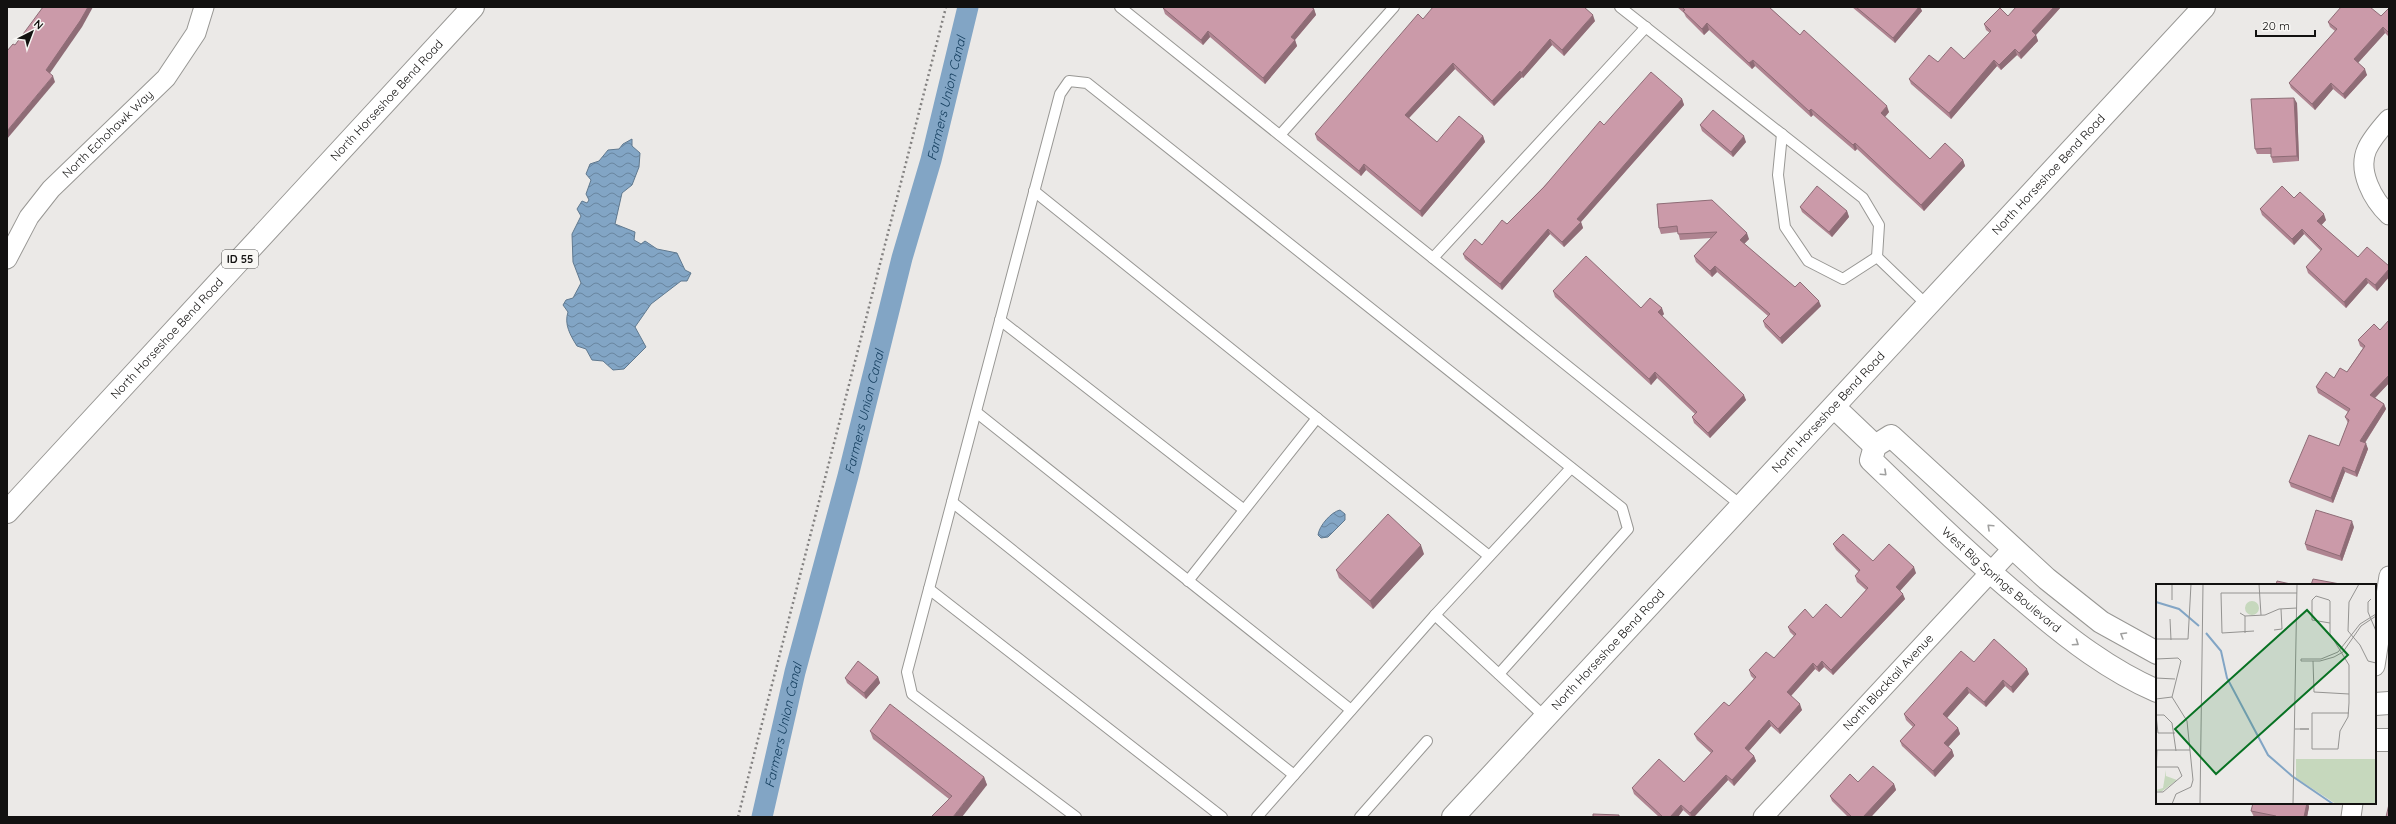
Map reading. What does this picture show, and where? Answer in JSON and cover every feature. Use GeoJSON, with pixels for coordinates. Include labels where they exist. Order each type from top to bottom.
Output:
{"type":"FeatureCollection","features":[{"type":"Feature","properties":{"kind":"main road","name":"North Horseshoe Bend Road"},"geometry":{"type":"LineString","coordinates":[[7,512],[473,7]]}},
{"type":"Feature","properties":{"kind":"main road","name":"North Horseshoe Bend Road"},"geometry":{"type":"LineString","coordinates":[[1453,817],[2204,7]]}},
{"type":"Feature","properties":{"kind":"main road"},"geometry":{"type":"LineString","coordinates":[[1834,407],[1875,446],[1891,436],[2047,579],[2100,622],[2156,652]]}},
{"type":"Feature","properties":{"kind":"main road","name":"West Big Springs Boulevard"},"geometry":{"type":"LineString","coordinates":[[1875,446],[1871,460],[1990,573],[2071,640],[2129,679],[2156,691]]}},
{"type":"Feature","properties":{"kind":"main road"},"geometry":{"type":"LineString","coordinates":[[2376,704],[2389,703]]}},
{"type":"Feature","properties":{"kind":"main road"},"geometry":{"type":"LineString","coordinates":[[2376,740],[2389,740]]}},
{"type":"Feature","properties":{"kind":"street","name":"North Echohawk Way"},"geometry":{"type":"LineString","coordinates":[[7,259],[29,217],[51,189],[166,78],[196,33],[204,7]]}},
{"type":"Feature","properties":{"kind":"street"},"geometry":{"type":"LineString","coordinates":[[2389,119],[2367,149],[2365,166],[2368,185],[2380,207],[2389,215]]}},
{"type":"Feature","properties":{"kind":"street","name":"North Blacktail Avenue"},"geometry":{"type":"LineString","coordinates":[[1763,817],[2013,548]]}},
{"type":"Feature","properties":{"kind":"street"},"geometry":{"type":"LineString","coordinates":[[2376,660],[2389,576]]}},
{"type":"Feature","properties":{"kind":"street"},"geometry":{"type":"LineString","coordinates":[[2351,817],[2353,804]]}},
{"type":"Feature","properties":{"kind":"lane"},"geometry":{"type":"LineString","coordinates":[[1120,7],[1742,506]]}},
{"type":"Feature","properties":{"kind":"lane"},"geometry":{"type":"LineString","coordinates":[[1280,135],[1394,7]]}},
{"type":"Feature","properties":{"kind":"lane"},"geometry":{"type":"LineString","coordinates":[[1620,7],[1863,198],[1879,225],[1877,256],[1927,305]]}},
{"type":"Feature","properties":{"kind":"lane"},"geometry":{"type":"LineString","coordinates":[[1433,258],[1646,27]]}},
{"type":"Feature","properties":{"kind":"lane"},"geometry":{"type":"LineString","coordinates":[[1076,817],[912,694],[907,672],[1060,94],[1069,81],[1087,83],[1622,508],[1628,529],[1499,674]]}},
{"type":"Feature","properties":{"kind":"lane"},"geometry":{"type":"LineString","coordinates":[[1782,134],[1778,175],[1784,227],[1808,261],[1844,279],[1877,256]]}},
{"type":"Feature","properties":{"kind":"lane"},"geometry":{"type":"LineString","coordinates":[[1034,192],[1489,556]]}},
{"type":"Feature","properties":{"kind":"lane"},"geometry":{"type":"LineString","coordinates":[[1000,320],[1243,509]]}},
{"type":"Feature","properties":{"kind":"lane"},"geometry":{"type":"LineString","coordinates":[[976,412],[1351,710]]}},
{"type":"Feature","properties":{"kind":"lane"},"geometry":{"type":"LineString","coordinates":[[1188,581],[1243,509],[1317,418]]}},
{"type":"Feature","properties":{"kind":"lane"},"geometry":{"type":"LineString","coordinates":[[1257,817],[1435,615],[1571,468]]}},
{"type":"Feature","properties":{"kind":"lane"},"geometry":{"type":"LineString","coordinates":[[952,502],[1294,774]]}},
{"type":"Feature","properties":{"kind":"lane"},"geometry":{"type":"LineString","coordinates":[[929,589],[1222,817]]}},
{"type":"Feature","properties":{"kind":"lane"},"geometry":{"type":"LineString","coordinates":[[1435,615],[1545,717]]}},
{"type":"Feature","properties":{"kind":"lane"},"geometry":{"type":"LineString","coordinates":[[1360,817],[1427,742]]}},
{"type":"Feature","properties":{"kind":"path"},"geometry":{"type":"LineString","coordinates":[[738,817],[946,7]]}},
{"type":"Feature","properties":{"kind":"water"},"geometry":{"type":"Polygon","coordinates":[[[632,139],[632,146],[640,153],[639,167],[632,185],[622,193],[615,224],[635,232],[634,240],[641,244],[645,241],[657,249],[677,253],[685,270],[691,273],[687,281],[681,281],[651,304],[635,327],[646,347],[624,369],[613,370],[603,361],[592,360],[586,349],[577,346],[568,329],[568,312],[563,305],[566,300],[573,298],[581,283],[573,262],[572,234],[581,216],[577,209],[582,201],[587,203],[589,200],[586,194],[591,180],[586,174],[590,164],[599,161],[608,150],[619,149],[623,144],[632,139]]]}},
{"type":"Feature","properties":{"kind":"water"},"geometry":{"type":"Polygon","coordinates":[[[1340,510],[1345,514],[1345,520],[1328,537],[1321,538],[1318,535],[1323,524],[1329,516],[1340,510]]]}},
{"type":"Feature","properties":{"kind":"building"},"geometry":{"type":"Polygon","coordinates":[[[43,7],[88,7],[46,70],[53,76],[7,131],[7,51],[13,44],[15,45],[43,7]]]}},
{"type":"Feature","properties":{"kind":"building"},"geometry":{"type":"Polygon","coordinates":[[[1311,7],[1314,9],[1291,37],[1295,40],[1263,78],[1208,31],[1201,40],[1163,8],[1311,7]]]}},
{"type":"Feature","properties":{"kind":"building"},"geometry":{"type":"Polygon","coordinates":[[[1433,7],[1584,7],[1593,15],[1562,50],[1550,39],[1521,73],[1520,71],[1492,101],[1453,63],[1405,115],[1437,142],[1459,116],[1483,136],[1420,211],[1364,164],[1359,171],[1315,134],[1418,14],[1423,19],[1433,7]]]}},
{"type":"Feature","properties":{"kind":"building"},"geometry":{"type":"Polygon","coordinates":[[[1682,7],[1769,7],[1800,35],[1804,30],[1887,106],[1881,113],[1930,159],[1945,143],[1963,160],[1921,205],[1855,143],[1853,145],[1811,109],[1809,111],[1753,60],[1749,63],[1707,23],[1702,29],[1683,11],[1685,10],[1682,7]]]}},
{"type":"Feature","properties":{"kind":"building"},"geometry":{"type":"Polygon","coordinates":[[[1856,7],[1919,7],[1893,38],[1856,7]]]}},
{"type":"Feature","properties":{"kind":"building"},"geometry":{"type":"Polygon","coordinates":[[[2016,7],[2054,7],[2032,31],[2036,35],[2019,53],[2015,49],[1999,65],[1994,60],[1949,113],[1909,79],[1929,55],[1938,62],[1951,47],[1964,59],[1991,31],[1984,24],[2000,8],[2008,16],[2016,7]]]}},
{"type":"Feature","properties":{"kind":"building"},"geometry":{"type":"Polygon","coordinates":[[[2341,7],[2370,7],[2381,16],[2389,8],[2389,33],[2383,27],[2354,59],[2365,69],[2343,94],[2331,83],[2312,104],[2289,83],[2337,29],[2328,22],[2341,7]]]}},
{"type":"Feature","properties":{"kind":"building"},"geometry":{"type":"Polygon","coordinates":[[[1651,72],[1682,99],[1577,219],[1581,222],[1562,242],[1548,229],[1500,284],[1463,254],[1475,239],[1482,245],[1502,220],[1507,224],[1544,187],[1600,121],[1604,125],[1651,72]]]}},
{"type":"Feature","properties":{"kind":"building"},"geometry":{"type":"Polygon","coordinates":[[[2294,98],[2297,156],[2271,157],[2271,148],[2255,149],[2251,99],[2294,98]]]}},
{"type":"Feature","properties":{"kind":"building"},"geometry":{"type":"Polygon","coordinates":[[[1713,110],[1744,136],[1731,152],[1700,125],[1713,110]]]}},
{"type":"Feature","properties":{"kind":"building"},"geometry":{"type":"Polygon","coordinates":[[[1817,186],[1847,211],[1829,232],[1800,207],[1817,186]]]}},
{"type":"Feature","properties":{"kind":"building"},"geometry":{"type":"Polygon","coordinates":[[[2282,186],[2294,198],[2300,192],[2324,214],[2317,221],[2358,257],[2367,247],[2389,266],[2389,269],[2375,285],[2366,278],[2344,302],[2306,267],[2322,249],[2302,229],[2292,239],[2260,209],[2282,186]]]}},
{"type":"Feature","properties":{"kind":"building"},"geometry":{"type":"Polygon","coordinates":[[[1712,200],[1747,233],[1740,240],[1795,287],[1800,282],[1819,301],[1780,338],[1763,321],[1770,314],[1715,266],[1710,271],[1694,256],[1717,232],[1678,234],[1677,226],[1659,228],[1657,204],[1712,200]]]}},
{"type":"Feature","properties":{"kind":"building"},"geometry":{"type":"Polygon","coordinates":[[[1586,256],[1641,308],[1650,298],[1662,308],[1658,312],[1744,395],[1708,433],[1692,417],[1697,412],[1655,372],[1649,379],[1553,291],[1586,256]]]}},
{"type":"Feature","properties":{"kind":"building"},"geometry":{"type":"Polygon","coordinates":[[[2389,320],[2389,375],[2370,395],[2384,404],[2360,441],[2366,443],[2355,472],[2343,467],[2331,498],[2289,482],[2309,435],[2339,446],[2349,420],[2345,417],[2350,409],[2316,387],[2326,372],[2334,378],[2340,368],[2347,372],[2365,346],[2358,340],[2374,324],[2380,330],[2389,320]]]}},
{"type":"Feature","properties":{"kind":"building"},"geometry":{"type":"Polygon","coordinates":[[[2316,510],[2352,521],[2340,556],[2305,544],[2316,510]]]}},
{"type":"Feature","properties":{"kind":"building"},"geometry":{"type":"Polygon","coordinates":[[[1388,514],[1421,545],[1370,601],[1336,570],[1388,514]]]}},
{"type":"Feature","properties":{"kind":"building"},"geometry":{"type":"Polygon","coordinates":[[[1843,534],[1873,561],[1889,544],[1914,567],[1896,587],[1903,594],[1831,670],[1822,661],[1817,667],[1813,663],[1787,692],[1800,704],[1778,729],[1769,720],[1745,748],[1754,756],[1732,780],[1726,775],[1690,813],[1681,805],[1670,817],[1663,817],[1632,788],[1659,759],[1684,782],[1713,751],[1694,734],[1724,702],[1729,706],[1756,677],[1749,670],[1766,652],[1774,658],[1796,634],[1788,627],[1805,609],[1813,618],[1826,604],[1841,618],[1868,588],[1855,576],[1860,570],[1833,544],[1843,534]]]}},
{"type":"Feature","properties":{"kind":"building"},"geometry":{"type":"Polygon","coordinates":[[[2313,579],[2340,584],[2311,584],[2313,579]]]}},
{"type":"Feature","properties":{"kind":"building"},"geometry":{"type":"Polygon","coordinates":[[[2277,581],[2290,584],[2276,584],[2277,581]]]}},
{"type":"Feature","properties":{"kind":"building"},"geometry":{"type":"Polygon","coordinates":[[[1994,639],[2027,669],[2011,687],[2003,680],[1984,702],[1967,687],[1943,714],[1958,728],[1944,743],[1952,750],[1933,771],[1900,741],[1915,725],[1904,714],[1961,651],[1974,662],[1994,639]]]}},
{"type":"Feature","properties":{"kind":"building"},"geometry":{"type":"Polygon","coordinates":[[[858,661],[878,677],[864,693],[845,678],[858,661]]]}},
{"type":"Feature","properties":{"kind":"building"},"geometry":{"type":"Polygon","coordinates":[[[890,704],[984,777],[953,817],[931,817],[952,796],[870,731],[890,704]]]}},
{"type":"Feature","properties":{"kind":"building"},"geometry":{"type":"Polygon","coordinates":[[[1873,766],[1894,784],[1863,817],[1852,817],[1830,796],[1850,774],[1858,782],[1873,766]]]}},
{"type":"Feature","properties":{"kind":"building"},"geometry":{"type":"Polygon","coordinates":[[[2253,804],[2307,804],[2304,817],[2276,817],[2251,811],[2253,804]]]}},
{"type":"Feature","properties":{"kind":"building"},"geometry":{"type":"Polygon","coordinates":[[[2389,804],[2389,817],[2386,817],[2389,804]]]}},
{"type":"Feature","properties":{"kind":"building"},"geometry":{"type":"Polygon","coordinates":[[[1593,814],[1619,815],[1619,817],[1593,817],[1593,814]]]}},
{"type":"Feature","properties":{"kind":"waterway","name":"Farmers Union Canal"},"geometry":{"type":"LineString","coordinates":[[762,817],[795,672],[848,476],[902,258],[931,160],[968,7]]}}]}
